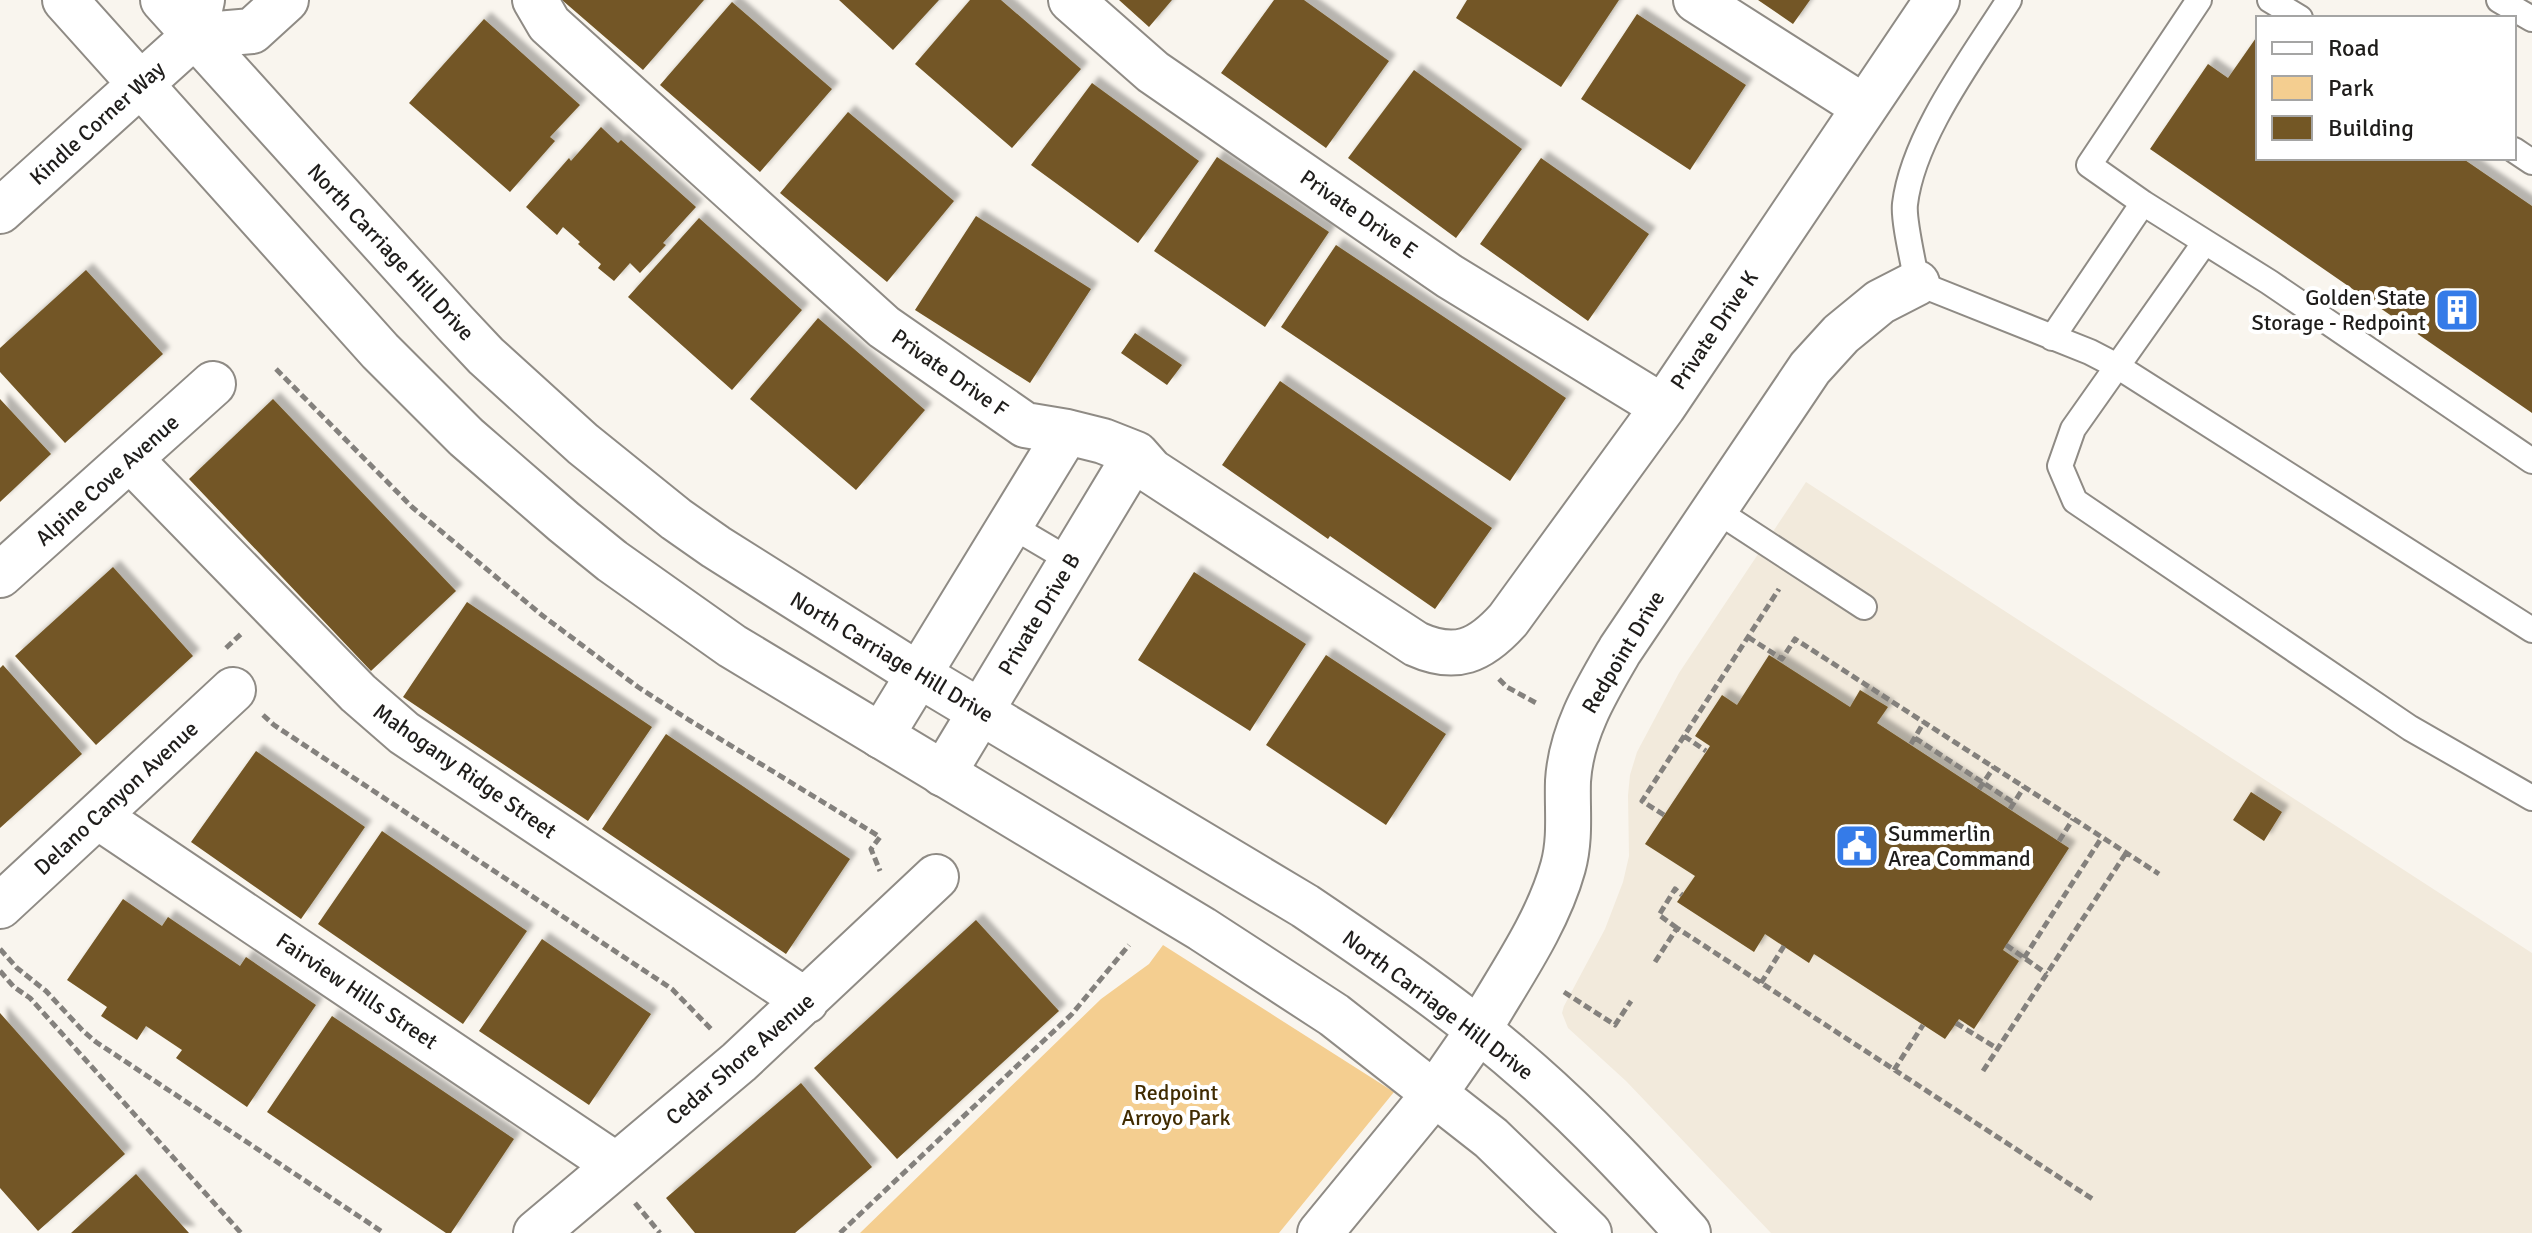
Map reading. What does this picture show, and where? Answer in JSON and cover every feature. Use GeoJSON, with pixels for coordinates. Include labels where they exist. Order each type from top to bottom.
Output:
{"type":"FeatureCollection","features":[{"type":"Feature","properties":{"kind":"street"},"geometry":{"type":"LineString","coordinates":[[65,0],[380,351],[486,455],[600,551],[732,646],[1276,975],[1346,1023],[1491,1138],[1589,1233]]}},
{"type":"Feature","properties":{"kind":"street","name":"North Carriage Hill Drive"},"geometry":{"type":"LineString","coordinates":[[163,0],[198,18],[486,356],[571,434],[676,519],[919,675],[1305,906],[1360,943],[1529,1072],[1688,1233]]}},
{"type":"Feature","properties":{"kind":"street"},"geometry":{"type":"LineString","coordinates":[[198,18],[252,31],[286,0]]}},
{"type":"Feature","properties":{"kind":"street","name":"Private Drive F"},"geometry":{"type":"LineString","coordinates":[[535,0],[549,24],[884,327],[1025,425],[1103,441],[1136,454],[1151,471],[1416,644],[1437,653],[1485,659]]}},
{"type":"Feature","properties":{"kind":"street","name":"Private Drive E"},"geometry":{"type":"LineString","coordinates":[[1071,0],[1153,72],[1436,267],[1663,407]]}},
{"type":"Feature","properties":{"kind":"street"},"geometry":{"type":"LineString","coordinates":[[1696,0],[1864,107]]}},
{"type":"Feature","properties":{"kind":"street","name":"Private Drive K"},"geometry":{"type":"LineString","coordinates":[[1485,659],[1493,636],[1508,620],[1663,407],[1937,0]]}},
{"type":"Feature","properties":{"kind":"street","name":"Kindle Corner Way"},"geometry":{"type":"LineString","coordinates":[[0,211],[141,84],[198,18]]}},
{"type":"Feature","properties":{"kind":"street","name":"Redpoint Drive"},"geometry":{"type":"LineString","coordinates":[[1320,1233],[1435,1093],[1478,1031],[1541,921],[1563,866],[1568,839],[1571,755],[1594,695],[1620,650],[1810,368],[1841,334],[1880,302],[1917,283]]}},
{"type":"Feature","properties":{"kind":"street","name":"Alpine Cove Avenue"},"geometry":{"type":"LineString","coordinates":[[0,575],[213,384]]}},
{"type":"Feature","properties":{"kind":"street"},"geometry":{"type":"LineString","coordinates":[[881,736],[1067,432]]}},
{"type":"Feature","properties":{"kind":"street","name":"Private Drive B"},"geometry":{"type":"LineString","coordinates":[[943,774],[1136,454]]}},
{"type":"Feature","properties":{"kind":"street","name":"Mahogany Ridge Street"},"geometry":{"type":"LineString","coordinates":[[130,459],[347,682],[404,733],[806,1001]]}},
{"type":"Feature","properties":{"kind":"street","name":"Delano Canyon Avenue"},"geometry":{"type":"LineString","coordinates":[[0,906],[238,682]]}},
{"type":"Feature","properties":{"kind":"street","name":"Fairview Hills Street"},"geometry":{"type":"LineString","coordinates":[[97,816],[624,1183]]}},
{"type":"Feature","properties":{"kind":"street","name":"Cedar Shore Avenue"},"geometry":{"type":"LineString","coordinates":[[536,1233],[624,1183],[739,1062],[936,877]]}},
{"type":"Feature","properties":{"kind":"lane"},"geometry":{"type":"LineString","coordinates":[[2009,0],[1941,110],[1917,159],[1904,206],[1917,283],[2090,352],[2117,366],[2532,630]]}},
{"type":"Feature","properties":{"kind":"lane"},"geometry":{"type":"LineString","coordinates":[[2199,0],[2089,165],[2282,291],[2532,461]]}},
{"type":"Feature","properties":{"kind":"lane"},"geometry":{"type":"LineString","coordinates":[[2270,0],[2297,16]]}},
{"type":"Feature","properties":{"kind":"lane"},"geometry":{"type":"LineString","coordinates":[[2499,0],[2532,19]]}},
{"type":"Feature","properties":{"kind":"lane"},"geometry":{"type":"LineString","coordinates":[[2052,338],[2143,203]]}},
{"type":"Feature","properties":{"kind":"lane"},"geometry":{"type":"LineString","coordinates":[[2205,242],[2073,429],[2060,466],[2075,501],[2410,728],[2532,798]]}},
{"type":"Feature","properties":{"kind":"lane"},"geometry":{"type":"LineString","coordinates":[[1714,509],[1864,607]]}},
{"type":"Feature","properties":{"kind":"lane"},"geometry":{"type":"LineString","coordinates":[[1010,525],[1071,561]]}},
{"type":"Feature","properties":{"kind":"path"},"geometry":{"type":"LineString","coordinates":[[276,369],[412,507],[543,616],[638,687],[880,837],[871,849],[885,883]]}},
{"type":"Feature","properties":{"kind":"path"},"geometry":{"type":"LineString","coordinates":[[1664,815],[1642,801],[1770,603]]}},
{"type":"Feature","properties":{"kind":"path"},"geometry":{"type":"LineString","coordinates":[[247,628],[238,682],[274,725],[672,989],[718,1037]]}},
{"type":"Feature","properties":{"kind":"path"},"geometry":{"type":"LineString","coordinates":[[1748,637],[1782,659],[1795,639],[2159,874]]}},
{"type":"Feature","properties":{"kind":"path"},"geometry":{"type":"LineString","coordinates":[[1485,659],[1507,687],[1538,704]]}},
{"type":"Feature","properties":{"kind":"path"},"geometry":{"type":"LineString","coordinates":[[1911,744],[1924,722]]}},
{"type":"Feature","properties":{"kind":"path"},"geometry":{"type":"LineString","coordinates":[[1684,736],[1706,751]]}},
{"type":"Feature","properties":{"kind":"path"},"geometry":{"type":"LineString","coordinates":[[1915,738],[1982,786],[2014,803]]}},
{"type":"Feature","properties":{"kind":"path"},"geometry":{"type":"LineString","coordinates":[[1982,786],[1994,767]]}},
{"type":"Feature","properties":{"kind":"path"},"geometry":{"type":"LineString","coordinates":[[2010,809],[2024,787]]}},
{"type":"Feature","properties":{"kind":"path"},"geometry":{"type":"LineString","coordinates":[[2059,841],[2073,819]]}},
{"type":"Feature","properties":{"kind":"path"},"geometry":{"type":"LineString","coordinates":[[2024,958],[2102,837]]}},
{"type":"Feature","properties":{"kind":"path"},"geometry":{"type":"LineString","coordinates":[[1983,1071],[2126,853]]}},
{"type":"Feature","properties":{"kind":"path"},"geometry":{"type":"LineString","coordinates":[[1682,895],[1675,889],[1659,915],[2094,1200]]}},
{"type":"Feature","properties":{"kind":"path"},"geometry":{"type":"LineString","coordinates":[[1655,962],[1677,928]]}},
{"type":"Feature","properties":{"kind":"path"},"geometry":{"type":"LineString","coordinates":[[840,1233],[1072,1014],[1129,945]]}},
{"type":"Feature","properties":{"kind":"path"},"geometry":{"type":"LineString","coordinates":[[2006,945],[2047,974]]}},
{"type":"Feature","properties":{"kind":"path"},"geometry":{"type":"LineString","coordinates":[[1761,983],[1784,946]]}},
{"type":"Feature","properties":{"kind":"path"},"geometry":{"type":"LineString","coordinates":[[0,949],[96,1042],[384,1233]]}},
{"type":"Feature","properties":{"kind":"path"},"geometry":{"type":"LineString","coordinates":[[0,971],[14,987],[30,998],[241,1233]]}},
{"type":"Feature","properties":{"kind":"path"},"geometry":{"type":"LineString","coordinates":[[1564,992],[1615,1025],[1631,1001]]}},
{"type":"Feature","properties":{"kind":"path"},"geometry":{"type":"LineString","coordinates":[[1956,1023],[1998,1049]]}},
{"type":"Feature","properties":{"kind":"path"},"geometry":{"type":"LineString","coordinates":[[1894,1070],[1923,1025]]}},
{"type":"Feature","properties":{"kind":"path"},"geometry":{"type":"LineString","coordinates":[[624,1183],[660,1233]]}},
{"type":"Feature","properties":{"kind":"shaded area"},"geometry":{"type":"Polygon","coordinates":[[[1806,482],[2532,953],[2532,1233],[1771,1233],[1626,1081],[1568,1028],[1562,1013],[1564,1006],[1605,929],[1623,882],[1629,856],[1630,775],[1637,752],[1679,673],[1806,482]]]}},
{"type":"Feature","properties":{"kind":"green space","name":"Redpoint Arroyo Park"},"geometry":{"type":"Polygon","coordinates":[[[1163,945],[1394,1092],[1279,1233],[860,1233],[1101,999],[1149,964],[1163,945]]]}},
{"type":"Feature","properties":{"kind":"building"},"geometry":{"type":"Polygon","coordinates":[[[562,0],[704,0],[643,70],[562,0]]]}},
{"type":"Feature","properties":{"kind":"building"},"geometry":{"type":"Polygon","coordinates":[[[839,0],[939,0],[893,50],[839,0]]]}},
{"type":"Feature","properties":{"kind":"building"},"geometry":{"type":"Polygon","coordinates":[[[970,0],[1001,0],[1081,69],[1012,148],[915,64],[970,0]]]}},
{"type":"Feature","properties":{"kind":"building"},"geometry":{"type":"Polygon","coordinates":[[[1119,0],[1172,0],[1149,27],[1119,0]]]}},
{"type":"Feature","properties":{"kind":"building"},"geometry":{"type":"Polygon","coordinates":[[[1274,0],[1304,0],[1389,61],[1326,148],[1221,73],[1274,0]]]}},
{"type":"Feature","properties":{"kind":"building"},"geometry":{"type":"Polygon","coordinates":[[[1467,0],[1619,0],[1561,87],[1456,18],[1467,0]]]}},
{"type":"Feature","properties":{"kind":"building"},"geometry":{"type":"Polygon","coordinates":[[[1758,0],[1810,0],[1793,24],[1758,0]]]}},
{"type":"Feature","properties":{"kind":"building"},"geometry":{"type":"Polygon","coordinates":[[[732,2],[832,89],[760,172],[660,85],[732,2]]]}},
{"type":"Feature","properties":{"kind":"building"},"geometry":{"type":"Polygon","coordinates":[[[1637,14],[1746,85],[1690,170],[1581,99],[1637,14]]]}},
{"type":"Feature","properties":{"kind":"building"},"geometry":{"type":"Polygon","coordinates":[[[484,19],[580,105],[550,137],[555,141],[510,192],[409,103],[484,19]]]}},
{"type":"Feature","properties":{"kind":"building","name":"Golden State Storage - Redpoint"},"geometry":{"type":"Polygon","coordinates":[[[2256,38],[2256,160],[2465,160],[2532,206],[2532,413],[2150,149],[2208,64],[2228,78],[2256,38]]]}},
{"type":"Feature","properties":{"kind":"building"},"geometry":{"type":"Polygon","coordinates":[[[1414,70],[1522,149],[1456,238],[1348,158],[1414,70]]]}},
{"type":"Feature","properties":{"kind":"building"},"geometry":{"type":"Polygon","coordinates":[[[1092,83],[1199,161],[1138,243],[1031,165],[1092,83]]]}},
{"type":"Feature","properties":{"kind":"building"},"geometry":{"type":"Polygon","coordinates":[[[848,112],[954,201],[887,282],[780,193],[848,112]]]}},
{"type":"Feature","properties":{"kind":"building"},"geometry":{"type":"Polygon","coordinates":[[[601,127],[618,143],[621,140],[696,207],[640,273],[630,263],[614,281],[598,268],[601,264],[563,227],[557,235],[526,207],[601,127]]]}},
{"type":"Feature","properties":{"kind":"building"},"geometry":{"type":"Polygon","coordinates":[[[1217,157],[1329,232],[1265,327],[1154,251],[1217,157]]]}},
{"type":"Feature","properties":{"kind":"building"},"geometry":{"type":"Polygon","coordinates":[[[1541,158],[1649,234],[1588,321],[1480,244],[1541,158]]]}},
{"type":"Feature","properties":{"kind":"building"},"geometry":{"type":"Polygon","coordinates":[[[976,216],[1091,289],[1030,383],[915,310],[976,216]]]}},
{"type":"Feature","properties":{"kind":"building"},"geometry":{"type":"Polygon","coordinates":[[[699,218],[802,310],[732,390],[628,297],[699,218]]]}},
{"type":"Feature","properties":{"kind":"building"},"geometry":{"type":"Polygon","coordinates":[[[1336,245],[1566,398],[1510,481],[1281,327],[1336,245]]]}},
{"type":"Feature","properties":{"kind":"building"},"geometry":{"type":"Polygon","coordinates":[[[86,270],[163,354],[65,443],[0,372],[0,348],[86,270]]]}},
{"type":"Feature","properties":{"kind":"building"},"geometry":{"type":"Polygon","coordinates":[[[818,318],[925,410],[856,490],[750,399],[818,318]]]}},
{"type":"Feature","properties":{"kind":"building"},"geometry":{"type":"Polygon","coordinates":[[[1135,333],[1182,365],[1167,385],[1121,353],[1135,333]]]}},
{"type":"Feature","properties":{"kind":"building"},"geometry":{"type":"Polygon","coordinates":[[[1280,381],[1492,528],[1435,609],[1222,465],[1280,381]]]}},
{"type":"Feature","properties":{"kind":"building"},"geometry":{"type":"Polygon","coordinates":[[[0,399],[51,454],[0,502],[0,399]]]}},
{"type":"Feature","properties":{"kind":"building"},"geometry":{"type":"Polygon","coordinates":[[[273,399],[456,591],[371,671],[189,479],[273,399]]]}},
{"type":"Feature","properties":{"kind":"building"},"geometry":{"type":"Polygon","coordinates":[[[113,567],[193,656],[96,745],[15,656],[113,567]]]}},
{"type":"Feature","properties":{"kind":"building"},"geometry":{"type":"Polygon","coordinates":[[[1194,572],[1306,644],[1250,731],[1138,660],[1194,572]]]}},
{"type":"Feature","properties":{"kind":"building"},"geometry":{"type":"Polygon","coordinates":[[[467,602],[652,727],[588,821],[403,697],[467,602]]]}},
{"type":"Feature","properties":{"kind":"building"},"geometry":{"type":"Polygon","coordinates":[[[1326,655],[1446,734],[1386,825],[1266,745],[1326,655]]]}},
{"type":"Feature","properties":{"kind":"building","name":"Summerlin Area Command"},"geometry":{"type":"Polygon","coordinates":[[[1769,655],[1850,707],[1860,690],[1888,707],[1877,723],[2069,848],[2003,950],[2019,961],[1974,1029],[1959,1019],[1945,1039],[1814,954],[1809,963],[1765,934],[1754,952],[1677,902],[1695,876],[1645,844],[1710,746],[1695,736],[1722,695],[1737,705],[1769,655]]]}},
{"type":"Feature","properties":{"kind":"building"},"geometry":{"type":"Polygon","coordinates":[[[3,665],[82,754],[0,828],[0,668],[3,665]]]}},
{"type":"Feature","properties":{"kind":"building"},"geometry":{"type":"Polygon","coordinates":[[[666,734],[850,859],[786,954],[602,829],[666,734]]]}},
{"type":"Feature","properties":{"kind":"building"},"geometry":{"type":"Polygon","coordinates":[[[256,751],[365,827],[301,919],[191,842],[256,751]]]}},
{"type":"Feature","properties":{"kind":"building"},"geometry":{"type":"Polygon","coordinates":[[[2251,792],[2282,812],[2264,841],[2233,820],[2251,792]]]}},
{"type":"Feature","properties":{"kind":"building"},"geometry":{"type":"Polygon","coordinates":[[[382,831],[527,931],[463,1024],[318,924],[382,831]]]}},
{"type":"Feature","properties":{"kind":"building"},"geometry":{"type":"Polygon","coordinates":[[[123,899],[162,926],[168,917],[240,966],[246,957],[316,1005],[247,1107],[176,1058],[182,1050],[146,1026],[137,1040],[101,1016],[107,1007],[67,980],[123,899]]]}},
{"type":"Feature","properties":{"kind":"building"},"geometry":{"type":"Polygon","coordinates":[[[976,920],[1059,1011],[897,1159],[814,1068],[976,920]]]}},
{"type":"Feature","properties":{"kind":"building"},"geometry":{"type":"Polygon","coordinates":[[[542,939],[651,1014],[589,1105],[479,1031],[542,939]]]}},
{"type":"Feature","properties":{"kind":"building"},"geometry":{"type":"Polygon","coordinates":[[[0,1013],[125,1154],[38,1231],[0,1188],[0,1013]]]}},
{"type":"Feature","properties":{"kind":"building"},"geometry":{"type":"Polygon","coordinates":[[[332,1016],[514,1139],[451,1233],[446,1233],[267,1112],[332,1016]]]}},
{"type":"Feature","properties":{"kind":"building"},"geometry":{"type":"Polygon","coordinates":[[[801,1083],[872,1167],[795,1233],[695,1233],[666,1198],[801,1083]]]}},
{"type":"Feature","properties":{"kind":"building"},"geometry":{"type":"Polygon","coordinates":[[[136,1174],[189,1233],[71,1233],[136,1174]]]}},
{"type":"Feature","properties":{"kind":"place","name":"Golden State Storage - Redpoint"},"geometry":{"type":"Point","coordinates":[2457,310]}},
{"type":"Feature","properties":{"kind":"place","name":"Summerlin Area Command"},"geometry":{"type":"Point","coordinates":[1857,846]}}]}
